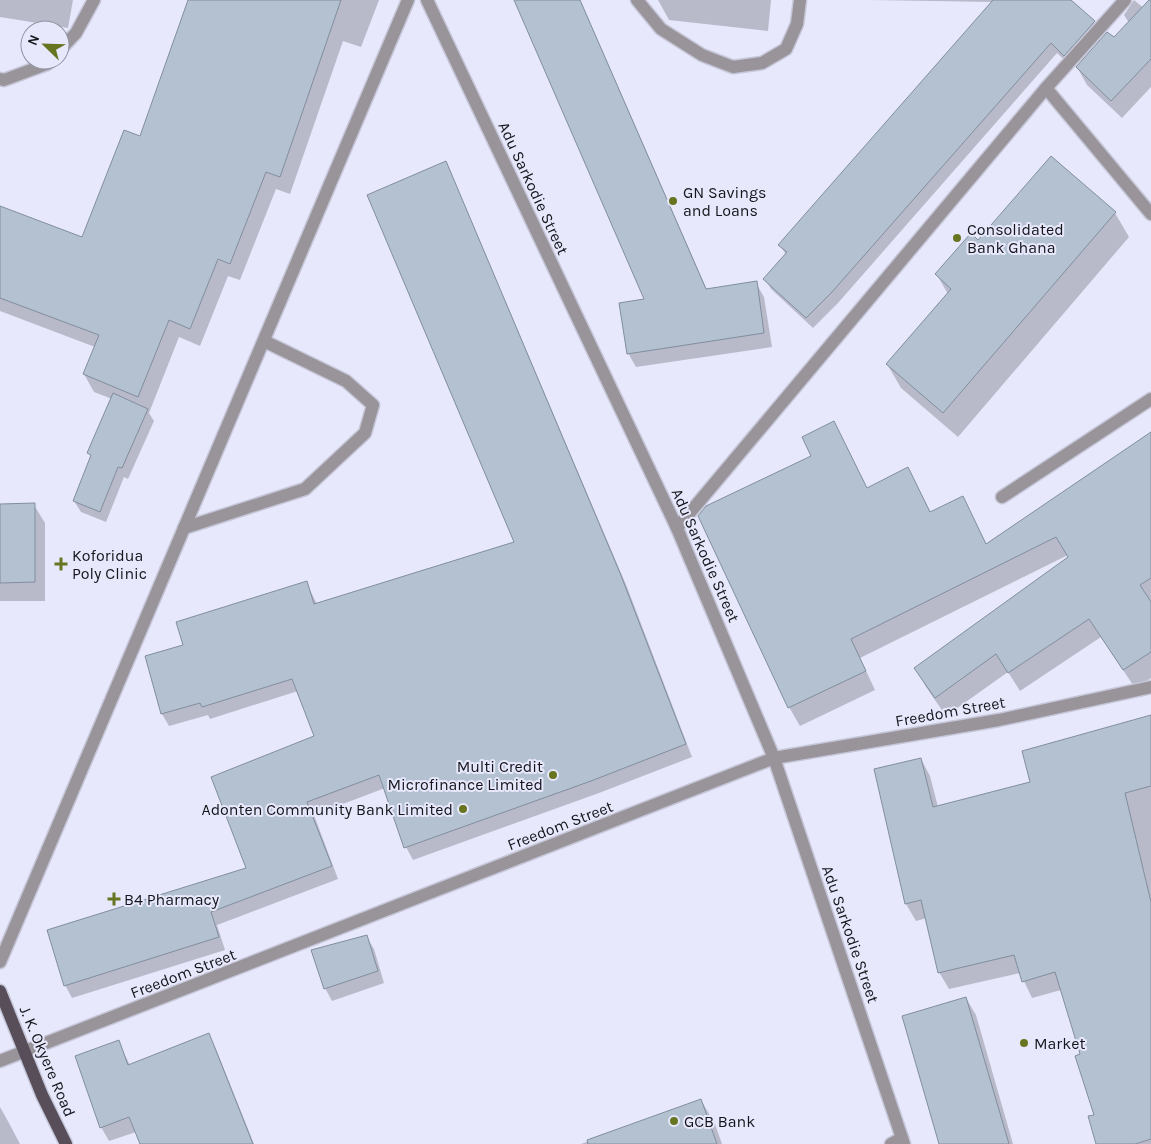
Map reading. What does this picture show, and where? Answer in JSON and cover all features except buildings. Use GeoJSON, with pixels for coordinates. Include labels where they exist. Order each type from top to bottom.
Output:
{"type":"FeatureCollection","features":[{"type":"Feature","properties":{"kind":"main road","name":"J. K. Okyere Road"},"geometry":{"type":"LineString","coordinates":[[0,991],[66,1144]]}},
{"type":"Feature","properties":{"kind":"street"},"geometry":{"type":"LineString","coordinates":[[70,39],[76,33],[94,0]]}},
{"type":"Feature","properties":{"kind":"street"},"geometry":{"type":"LineString","coordinates":[[0,962],[408,0]]}},
{"type":"Feature","properties":{"kind":"street","name":"Adu Sarkodie Street"},"geometry":{"type":"LineString","coordinates":[[427,0],[678,528],[774,758],[899,1142]]}},
{"type":"Feature","properties":{"kind":"street"},"geometry":{"type":"LineString","coordinates":[[637,0],[661,29],[702,54],[732,67],[762,63],[786,49],[797,24],[800,0]]}},
{"type":"Feature","properties":{"kind":"street"},"geometry":{"type":"LineString","coordinates":[[678,528],[1046,88],[1125,0]]}},
{"type":"Feature","properties":{"kind":"street"},"geometry":{"type":"LineString","coordinates":[[0,79],[4,80],[30,70]]}},
{"type":"Feature","properties":{"kind":"street"},"geometry":{"type":"LineString","coordinates":[[1046,88],[1151,214]]}},
{"type":"Feature","properties":{"kind":"street"},"geometry":{"type":"LineString","coordinates":[[184,528],[305,489],[365,433],[373,405],[346,382],[264,341]]}},
{"type":"Feature","properties":{"kind":"street"},"geometry":{"type":"LineString","coordinates":[[1002,497],[1151,399]]}},
{"type":"Feature","properties":{"kind":"street","name":"Freedom Street"},"geometry":{"type":"LineString","coordinates":[[0,1061],[774,758],[999,720],[1151,688]]}},
{"type":"Feature","properties":{"kind":"place","name":"GN Savings and Loans"},"geometry":{"type":"Point","coordinates":[673,201]}},
{"type":"Feature","properties":{"kind":"place","name":"Consolidated Bank Ghana"},"geometry":{"type":"Point","coordinates":[957,238]}},
{"type":"Feature","properties":{"kind":"place","name":"Koforidua Poly Clinic"},"geometry":{"type":"Point","coordinates":[61,564]}},
{"type":"Feature","properties":{"kind":"place","name":"Multi Credit Microfinance Limited"},"geometry":{"type":"Point","coordinates":[553,775]}},
{"type":"Feature","properties":{"kind":"place","name":"Adonten Community Bank Limited"},"geometry":{"type":"Point","coordinates":[463,809]}},
{"type":"Feature","properties":{"kind":"place","name":"B4 Pharmacy"},"geometry":{"type":"Point","coordinates":[114,899]}},
{"type":"Feature","properties":{"kind":"place","name":"Market"},"geometry":{"type":"Point","coordinates":[1024,1043]}},
{"type":"Feature","properties":{"kind":"place","name":"GCB Bank"},"geometry":{"type":"Point","coordinates":[674,1121]}}]}
